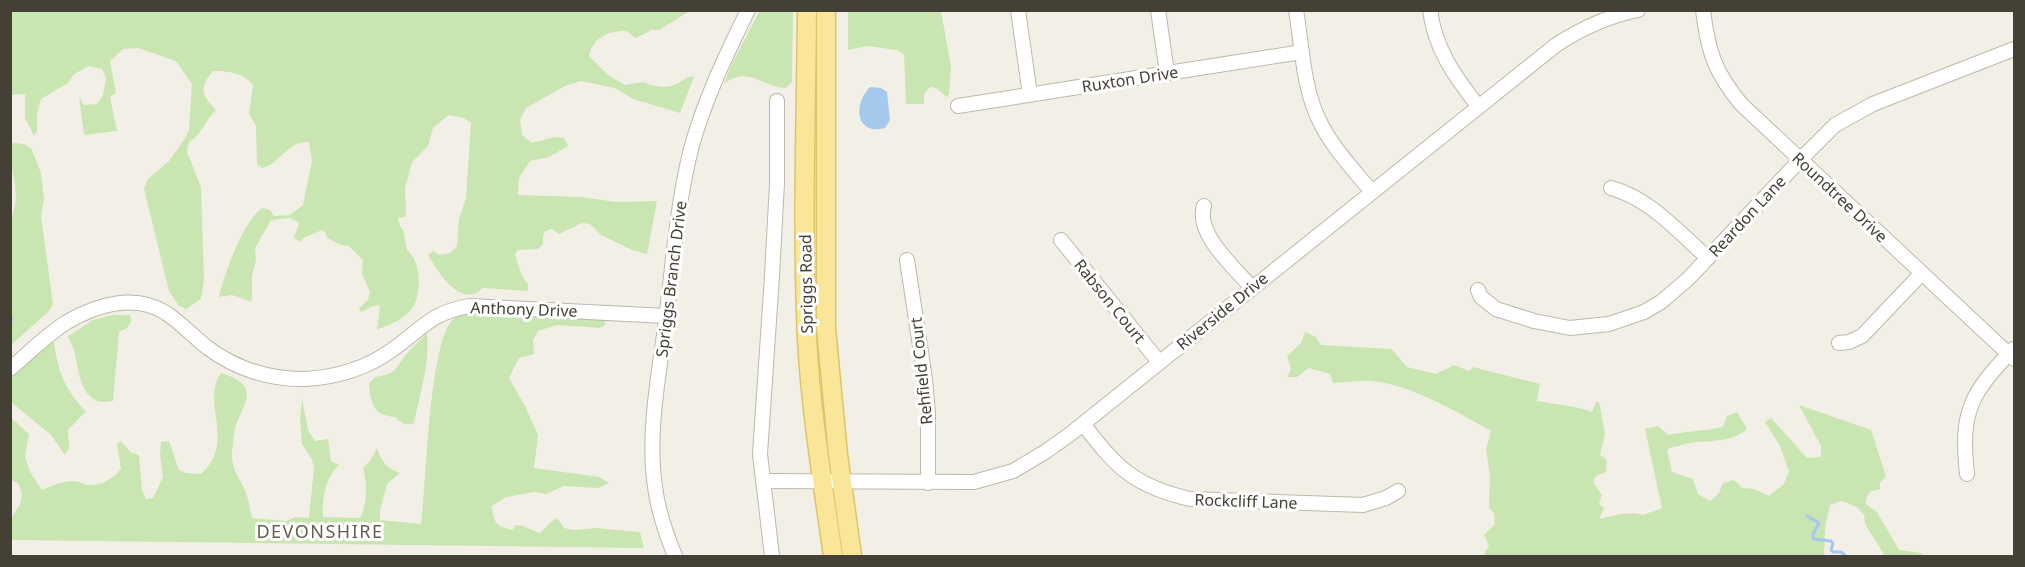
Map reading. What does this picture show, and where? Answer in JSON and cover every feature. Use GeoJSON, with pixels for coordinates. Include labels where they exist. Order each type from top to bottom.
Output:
{"type":"FeatureCollection","features":[{"type":"Feature","properties":{"kind":"main road","name":"Spriggs Road"},"geometry":{"type":"LineString","coordinates":[[807,10],[805,277],[809,368],[833,556]]}},
{"type":"Feature","properties":{"kind":"main road","name":"Spriggs Road"},"geometry":{"type":"LineString","coordinates":[[826,10],[826,328],[852,556]]}},
{"type":"Feature","properties":{"kind":"street","name":"Spriggs Branch Drive"},"geometry":{"type":"LineString","coordinates":[[675,556],[659,512],[652,464],[656,399],[676,229],[691,150],[715,81],[748,10]]}},
{"type":"Feature","properties":{"kind":"street"},"geometry":{"type":"LineString","coordinates":[[1018,10],[1030,94]]}},
{"type":"Feature","properties":{"kind":"street"},"geometry":{"type":"LineString","coordinates":[[1158,10],[1167,73]]}},
{"type":"Feature","properties":{"kind":"street"},"geometry":{"type":"LineString","coordinates":[[1296,10],[1309,91],[1319,120],[1332,142],[1371,191]]}},
{"type":"Feature","properties":{"kind":"street"},"geometry":{"type":"LineString","coordinates":[[1430,10],[1435,35],[1445,60],[1478,106]]}},
{"type":"Feature","properties":{"kind":"street","name":"Riverside Drive"},"geometry":{"type":"LineString","coordinates":[[762,481],[974,482],[1014,471],[1083,424],[1556,45],[1574,33],[1610,17],[1638,10]]}},
{"type":"Feature","properties":{"kind":"street","name":"Roundtree Drive"},"geometry":{"type":"LineString","coordinates":[[1703,10],[1709,50],[1720,75],[1742,105],[2012,354]]}},
{"type":"Feature","properties":{"kind":"street","name":"Reardon Lane"},"geometry":{"type":"LineString","coordinates":[[1478,290],[1488,303],[1505,312],[1570,328],[1609,324],[1644,312],[1677,290],[1825,133],[1851,115],[1873,104],[2014,49]]}},
{"type":"Feature","properties":{"kind":"street","name":"Ruxton Drive"},"geometry":{"type":"LineString","coordinates":[[958,106],[1302,52]]}},
{"type":"Feature","properties":{"kind":"street"},"geometry":{"type":"LineString","coordinates":[[772,556],[760,454],[777,183],[777,101]]}},
{"type":"Feature","properties":{"kind":"street"},"geometry":{"type":"LineString","coordinates":[[1611,188],[1634,195],[1649,205],[1708,258]]}},
{"type":"Feature","properties":{"kind":"street"},"geometry":{"type":"LineString","coordinates":[[1204,206],[1201,218],[1207,234],[1252,288]]}},
{"type":"Feature","properties":{"kind":"street","name":"Rabson Court"},"geometry":{"type":"LineString","coordinates":[[1061,240],[1159,362]]}},
{"type":"Feature","properties":{"kind":"street","name":"Rehfield Court"},"geometry":{"type":"LineString","coordinates":[[907,260],[925,379],[928,483]]}},
{"type":"Feature","properties":{"kind":"street"},"geometry":{"type":"LineString","coordinates":[[1839,343],[1862,336],[1922,273]]}},
{"type":"Feature","properties":{"kind":"street","name":"Anthony Drive"},"geometry":{"type":"LineString","coordinates":[[10,369],[45,338],[68,322],[101,306],[127,302],[155,308],[166,314],[215,352],[246,369],[258,374],[281,378],[304,379],[355,370],[391,351],[432,318],[461,307],[485,305],[667,316]]}},
{"type":"Feature","properties":{"kind":"street"},"geometry":{"type":"LineString","coordinates":[[1967,474],[1965,439],[1969,410],[1979,388],[2012,354]]}},
{"type":"Feature","properties":{"kind":"street","name":"Rockcliff Lane"},"geometry":{"type":"LineString","coordinates":[[1083,424],[1108,457],[1135,479],[1160,491],[1190,499],[1363,505],[1386,498],[1398,491]]}},
{"type":"Feature","properties":{"kind":"green space"},"geometry":{"type":"Polygon","coordinates":[[[11,10],[690,11],[659,30],[652,30],[636,38],[626,31],[602,36],[594,44],[589,56],[608,75],[625,85],[644,82],[664,87],[694,77],[680,113],[633,99],[615,88],[581,81],[567,85],[526,108],[520,120],[522,135],[532,143],[554,137],[564,138],[568,146],[549,157],[530,161],[519,178],[518,195],[580,197],[617,202],[657,201],[647,254],[632,250],[601,235],[590,224],[582,223],[559,234],[552,229],[545,231],[543,244],[538,249],[518,250],[515,254],[528,284],[528,291],[483,288],[475,294],[467,295],[459,292],[444,279],[428,255],[433,251],[440,255],[450,253],[457,246],[459,219],[466,198],[471,123],[464,118],[449,115],[433,128],[428,146],[412,162],[405,188],[406,214],[405,217],[398,218],[407,250],[415,261],[419,277],[416,301],[406,315],[377,330],[380,306],[376,305],[361,312],[359,308],[368,300],[370,292],[362,274],[363,260],[349,246],[327,238],[326,233],[322,230],[305,237],[300,242],[294,238],[299,223],[290,218],[271,220],[255,248],[252,302],[232,295],[219,297],[236,248],[249,222],[263,208],[270,210],[274,216],[290,215],[303,205],[312,161],[309,142],[295,145],[269,166],[262,168],[257,164],[256,126],[249,114],[253,85],[235,73],[213,71],[205,83],[205,96],[216,110],[189,142],[187,152],[201,187],[204,280],[201,299],[186,309],[179,306],[169,291],[144,189],[148,179],[169,161],[189,130],[192,84],[176,61],[138,48],[123,49],[110,61],[116,93],[110,97],[117,131],[84,135],[79,96],[83,105],[97,104],[103,95],[106,78],[102,69],[89,66],[74,74],[68,83],[41,99],[37,114],[37,131],[34,136],[25,118],[25,94],[11,95],[11,10]]]}},
{"type":"Feature","properties":{"kind":"green space"},"geometry":{"type":"Polygon","coordinates":[[[760,10],[793,11],[792,82],[786,88],[777,87],[755,78],[741,76],[724,84],[731,66],[760,10]]]}},
{"type":"Feature","properties":{"kind":"green space"},"geometry":{"type":"Polygon","coordinates":[[[848,11],[941,11],[951,67],[947,97],[936,88],[930,87],[924,94],[924,104],[906,104],[904,54],[897,50],[867,46],[848,50],[848,11]]]}},
{"type":"Feature","properties":{"kind":"green space"},"geometry":{"type":"Polygon","coordinates":[[[15,143],[31,148],[41,173],[44,200],[41,216],[53,304],[49,311],[11,345],[10,226],[16,200],[10,145],[15,143]]]}},
{"type":"Feature","properties":{"kind":"green space"},"geometry":{"type":"Polygon","coordinates":[[[467,312],[606,318],[604,326],[599,328],[557,325],[538,331],[533,340],[534,354],[519,358],[509,378],[538,435],[534,468],[599,477],[609,483],[598,488],[564,486],[546,494],[534,492],[506,497],[492,506],[496,522],[512,530],[519,525],[540,533],[557,518],[564,528],[573,530],[596,528],[640,532],[644,548],[11,540],[11,519],[20,504],[22,494],[18,483],[11,480],[10,417],[29,434],[25,457],[30,472],[42,490],[66,482],[76,481],[93,485],[110,479],[121,469],[117,444],[121,441],[130,452],[139,455],[142,490],[146,499],[153,498],[163,477],[161,442],[169,441],[179,470],[186,473],[201,474],[211,461],[218,435],[214,397],[221,373],[242,383],[246,389],[247,395],[235,428],[232,461],[248,497],[252,518],[287,521],[295,517],[309,518],[314,468],[302,444],[300,418],[302,399],[308,430],[315,441],[328,439],[331,461],[339,465],[330,476],[325,489],[323,517],[360,518],[366,493],[363,468],[377,448],[385,464],[400,473],[387,484],[380,510],[380,520],[421,524],[433,385],[438,357],[445,334],[453,319],[467,312]]]}},
{"type":"Feature","properties":{"kind":"green space"},"geometry":{"type":"Polygon","coordinates":[[[112,315],[130,315],[131,322],[127,328],[119,332],[113,401],[101,402],[92,398],[84,388],[68,336],[93,320],[112,315]]]}},
{"type":"Feature","properties":{"kind":"green space"},"geometry":{"type":"Polygon","coordinates":[[[1305,332],[1316,337],[1321,345],[1392,349],[1407,367],[1436,374],[1454,365],[1469,371],[1473,367],[1540,384],[1537,401],[1592,412],[1596,402],[1599,402],[1605,434],[1600,455],[1607,460],[1606,472],[1596,476],[1593,482],[1602,495],[1599,504],[1604,508],[1599,519],[1621,514],[1643,515],[1662,508],[1645,429],[1658,426],[1668,435],[1723,427],[1727,416],[1737,412],[1747,429],[1734,437],[1688,443],[1667,449],[1672,472],[1693,479],[1698,494],[1710,501],[1719,493],[1723,483],[1734,480],[1742,488],[1754,489],[1769,496],[1783,485],[1789,472],[1780,446],[1765,422],[1771,418],[1807,458],[1821,457],[1821,446],[1799,405],[1871,430],[1886,476],[1880,483],[1880,489],[1870,492],[1866,504],[1877,512],[1899,550],[1921,553],[1925,556],[1885,556],[1865,524],[1864,515],[1857,507],[1842,501],[1830,505],[1825,528],[1824,556],[1483,556],[1489,546],[1484,535],[1495,524],[1494,513],[1489,508],[1490,476],[1486,449],[1491,431],[1433,400],[1386,383],[1366,381],[1333,383],[1330,374],[1309,368],[1297,377],[1287,377],[1291,369],[1287,356],[1301,343],[1305,332]]]}},
{"type":"Feature","properties":{"kind":"green space"},"geometry":{"type":"Polygon","coordinates":[[[427,333],[426,367],[414,423],[402,423],[396,417],[382,414],[375,408],[369,384],[375,377],[394,371],[408,352],[427,333]]]}},
{"type":"Feature","properties":{"kind":"green space"},"geometry":{"type":"Polygon","coordinates":[[[54,341],[63,379],[73,396],[86,411],[68,430],[69,448],[65,455],[51,435],[11,402],[10,376],[49,342],[54,341]]]}},
{"type":"Feature","properties":{"kind":"water"},"geometry":{"type":"Polygon","coordinates":[[[870,87],[881,88],[887,92],[890,120],[885,128],[868,127],[860,117],[861,102],[870,87]]]}},
{"type":"Feature","properties":{"kind":"waterway"},"geometry":{"type":"LineString","coordinates":[[1807,516],[1819,523],[1813,539],[1831,541],[1833,544],[1831,550],[1841,552],[1846,556]]}},
{"type":"Feature","properties":{"kind":"district","name":"DEVONSHIRE"},"geometry":{"type":"Point","coordinates":[320,532]}}]}
